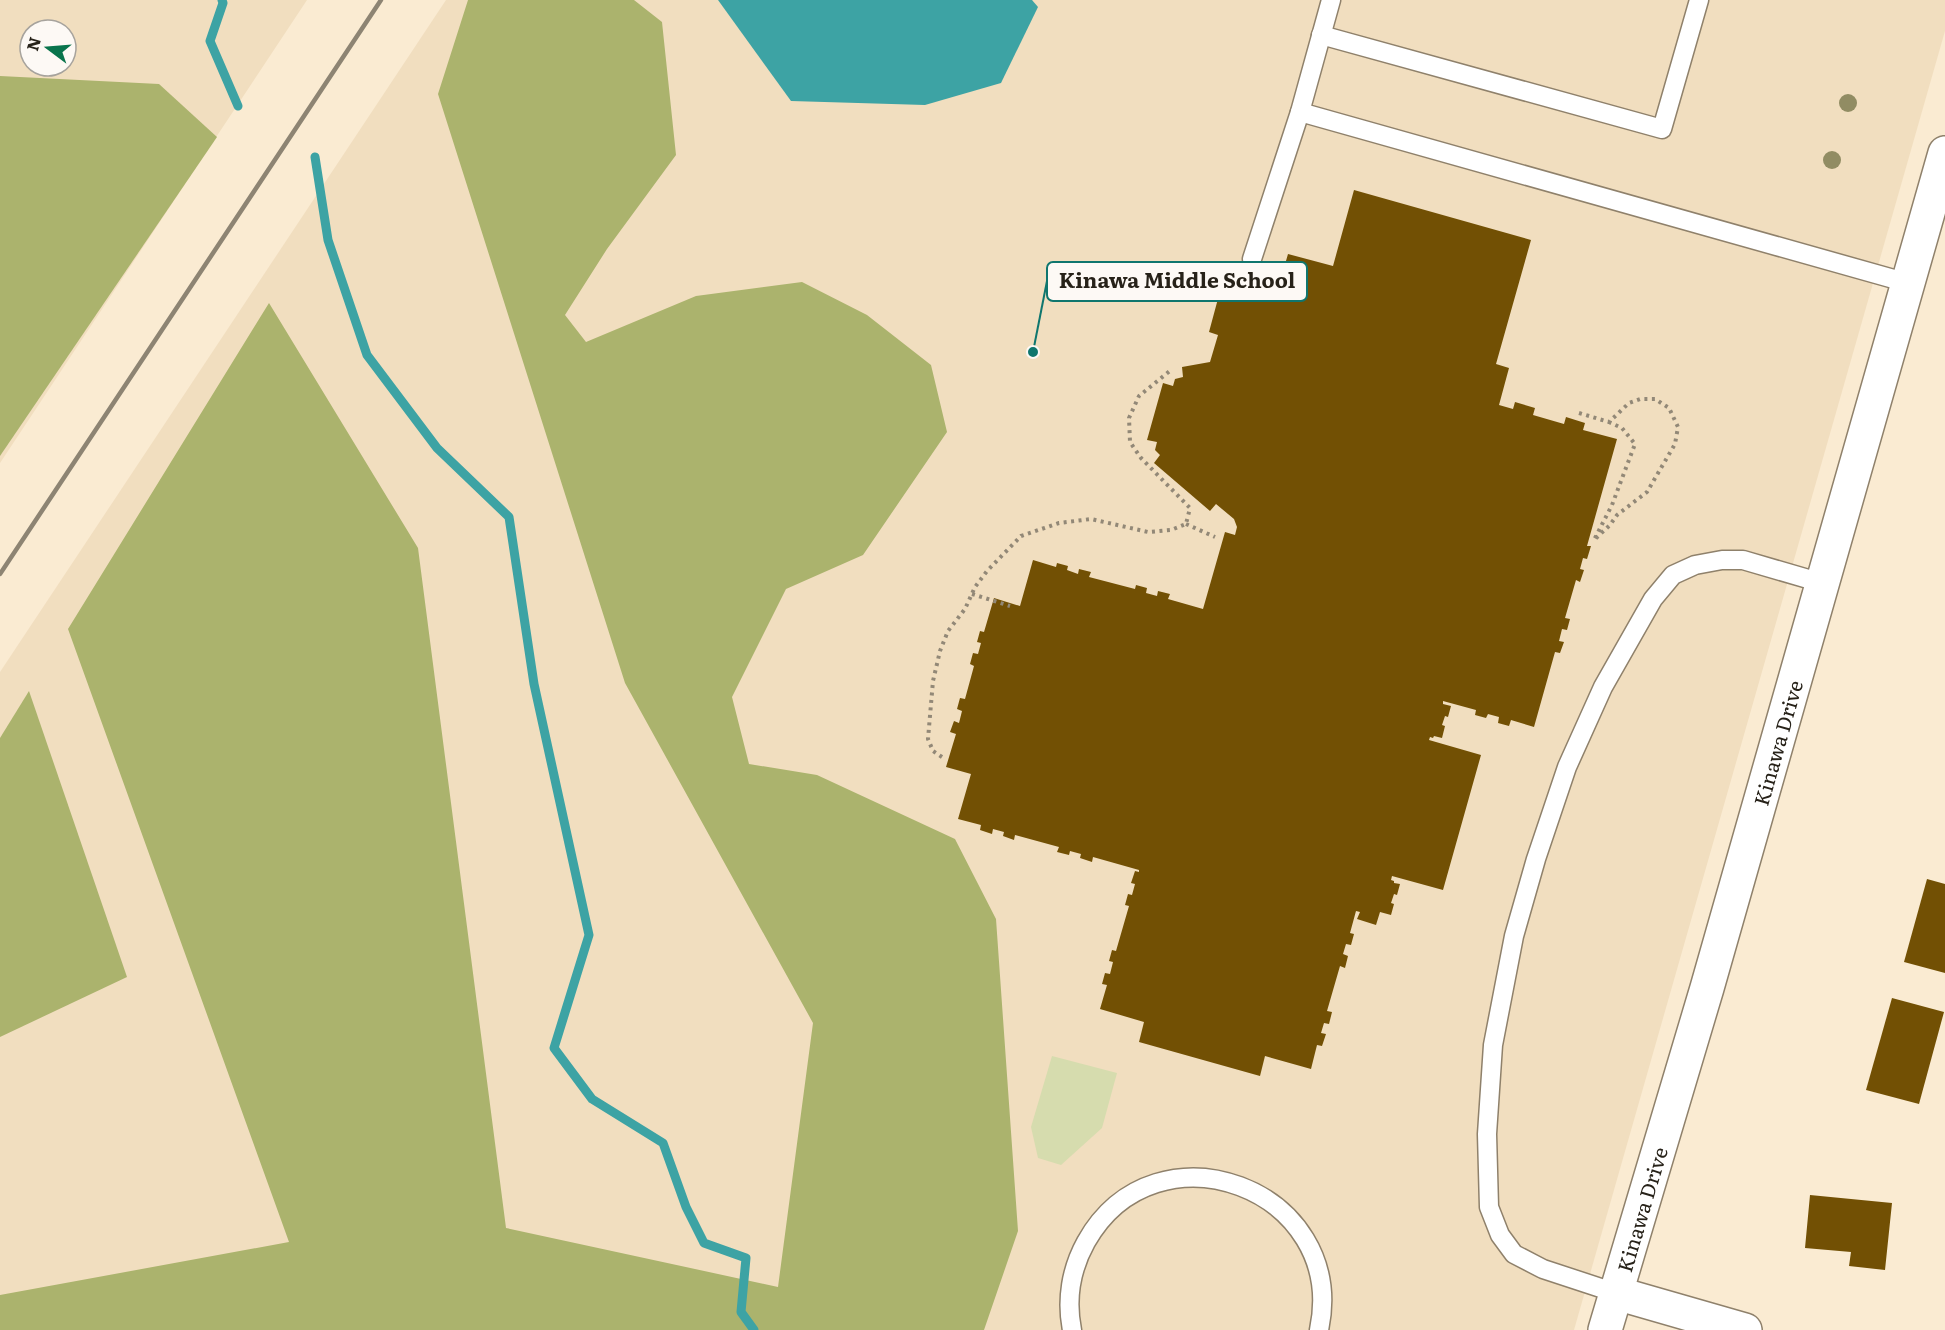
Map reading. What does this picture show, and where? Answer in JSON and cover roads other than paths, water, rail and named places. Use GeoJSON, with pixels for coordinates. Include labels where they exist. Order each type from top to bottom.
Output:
{"type":"FeatureCollection","features":[{"type":"Feature","properties":{"kind":"street","name":"Kinawa Drive"},"geometry":{"type":"LineString","coordinates":[[1605,1330],[1710,977],[1945,153]]}},
{"type":"Feature","properties":{"kind":"street"},"geometry":{"type":"LineString","coordinates":[[1616,1293],[1745,1330]]}},
{"type":"Feature","properties":{"kind":"lane"},"geometry":{"type":"LineString","coordinates":[[1252,259],[1300,112],[1331,0]]}},
{"type":"Feature","properties":{"kind":"lane"},"geometry":{"type":"LineString","coordinates":[[1321,35],[1662,129],[1699,0]]}},
{"type":"Feature","properties":{"kind":"lane"},"geometry":{"type":"LineString","coordinates":[[1300,112],[1908,283]]}},
{"type":"Feature","properties":{"kind":"lane"},"geometry":{"type":"LineString","coordinates":[[1616,1293],[1543,1269],[1514,1254],[1500,1235],[1489,1207],[1487,1134],[1493,1045],[1514,936],[1536,859],[1567,767],[1603,687],[1653,599],[1673,575],[1695,565],[1722,560],[1743,560],[1822,582]]}},
{"type":"Feature","properties":{"kind":"lane"},"geometry":{"type":"LineString","coordinates":[[1072,1330],[1070,1295],[1073,1272],[1093,1230],[1108,1212],[1126,1197],[1159,1183],[1193,1177],[1216,1179],[1260,1194],[1279,1208],[1295,1225],[1308,1245],[1317,1266],[1322,1313],[1319,1330]]}},
{"type":"Feature","properties":{"kind":"water"},"geometry":{"type":"Polygon","coordinates":[[[718,0],[1032,0],[1038,7],[1001,83],[925,105],[791,101],[718,0]]]}},
{"type":"Feature","properties":{"kind":"waterway"},"geometry":{"type":"LineString","coordinates":[[222,0],[223,3],[210,41],[238,106]]}},
{"type":"Feature","properties":{"kind":"waterway"},"geometry":{"type":"LineString","coordinates":[[315,157],[328,240],[367,355],[437,448],[509,517],[534,684],[589,935],[554,1048],[592,1099],[663,1143],[686,1207],[704,1243],[746,1258],[741,1312],[754,1330]]}},
{"type":"Feature","properties":{"kind":"railway"},"geometry":{"type":"LineString","coordinates":[[0,574],[381,0]]}},
{"type":"Feature","properties":{"kind":"place","name":"Kinawa Middle School"},"geometry":{"type":"Point","coordinates":[1033,352]}}]}
